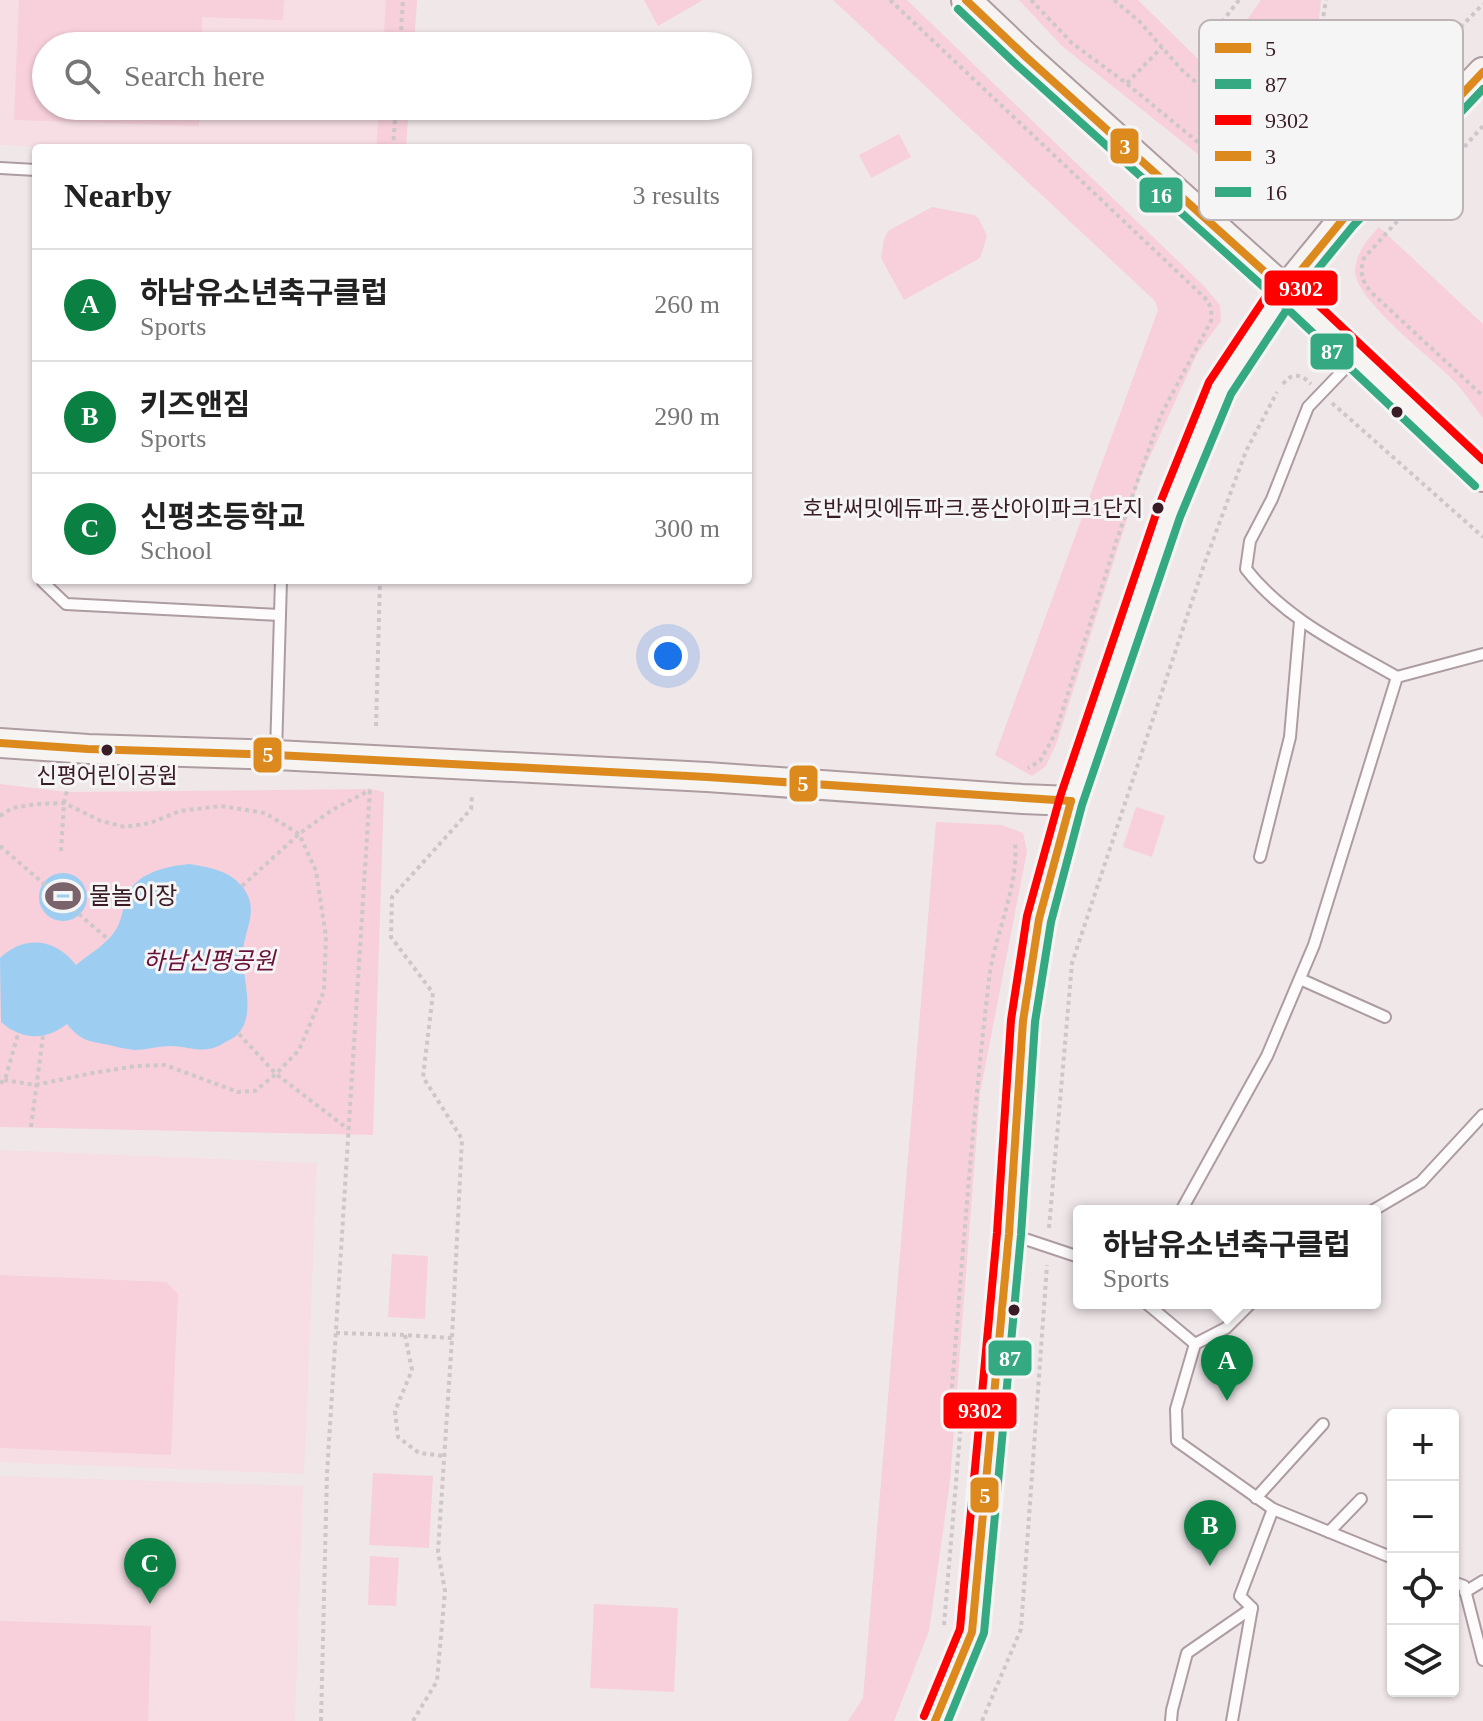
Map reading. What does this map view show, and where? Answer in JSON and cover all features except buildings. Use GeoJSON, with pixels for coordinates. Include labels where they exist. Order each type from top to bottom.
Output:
{"type":"FeatureCollection","features":[{"type":"Feature","properties":{"kind":"main road"},"geometry":{"type":"LineString","coordinates":[[966,0],[1199,213]]}},
{"type":"Feature","properties":{"kind":"main road"},"geometry":{"type":"LineString","coordinates":[[1463,93],[1483,72]]}},
{"type":"Feature","properties":{"kind":"main road"},"geometry":{"type":"LineString","coordinates":[[1207,220],[1483,477]]}},
{"type":"Feature","properties":{"kind":"main road"},"geometry":{"type":"LineString","coordinates":[[935,1721],[972,1632],[1009,1234],[1023,1021],[1039,919],[1071,801],[1169,513],[1220,388],[1285,290],[1342,220]]}},
{"type":"Feature","properties":{"kind":"main road"},"geometry":{"type":"LineString","coordinates":[[0,743],[707,777],[1071,801]]}},
{"type":"Feature","properties":{"kind":"lane"},"geometry":{"type":"LineString","coordinates":[[0,168],[32,170]]}},
{"type":"Feature","properties":{"kind":"lane"},"geometry":{"type":"LineString","coordinates":[[1356,357],[1308,407],[1272,499],[1250,541],[1246,569],[1258,585],[1300,621],[1397,677],[1483,654]]}},
{"type":"Feature","properties":{"kind":"lane"},"geometry":{"type":"LineString","coordinates":[[45,584],[66,604],[280,615]]}},
{"type":"Feature","properties":{"kind":"lane"},"geometry":{"type":"LineString","coordinates":[[276,755],[281,584]]}},
{"type":"Feature","properties":{"kind":"lane"},"geometry":{"type":"LineString","coordinates":[[1260,857],[1290,737],[1300,621]]}},
{"type":"Feature","properties":{"kind":"lane"},"geometry":{"type":"LineString","coordinates":[[1184,1205],[1267,1056],[1314,945],[1397,677]]}},
{"type":"Feature","properties":{"kind":"lane"},"geometry":{"type":"LineString","coordinates":[[1300,979],[1385,1017]]}},
{"type":"Feature","properties":{"kind":"lane"},"geometry":{"type":"LineString","coordinates":[[1381,1206],[1421,1182],[1483,1115]]}},
{"type":"Feature","properties":{"kind":"lane"},"geometry":{"type":"LineString","coordinates":[[1009,1234],[1073,1255]]}},
{"type":"Feature","properties":{"kind":"lane"},"geometry":{"type":"LineString","coordinates":[[1153,1309],[1195,1344]]}},
{"type":"Feature","properties":{"kind":"lane"},"geometry":{"type":"LineString","coordinates":[[1245,1309],[1226,1328],[1195,1344],[1176,1409],[1177,1441],[1273,1509],[1387,1556]]}},
{"type":"Feature","properties":{"kind":"lane"},"geometry":{"type":"LineString","coordinates":[[1256,1498],[1323,1424]]}},
{"type":"Feature","properties":{"kind":"lane"},"geometry":{"type":"LineString","coordinates":[[1329,1532],[1361,1499]]}},
{"type":"Feature","properties":{"kind":"lane"},"geometry":{"type":"LineString","coordinates":[[1252,1608],[1240,1596],[1273,1509]]}},
{"type":"Feature","properties":{"kind":"lane"},"geometry":{"type":"LineString","coordinates":[[1465,1592],[1483,1581]]}},
{"type":"Feature","properties":{"kind":"lane"},"geometry":{"type":"LineString","coordinates":[[1459,1584],[1464,1586],[1483,1660]]}},
{"type":"Feature","properties":{"kind":"lane"},"geometry":{"type":"LineString","coordinates":[[1171,1721],[1187,1653],[1252,1608]]}},
{"type":"Feature","properties":{"kind":"lane"},"geometry":{"type":"LineString","coordinates":[[1232,1721],[1252,1608]]}},
{"type":"Feature","properties":{"kind":"path"},"geometry":{"type":"LineString","coordinates":[[401,32],[403,0]]}},
{"type":"Feature","properties":{"kind":"path"},"geometry":{"type":"LineString","coordinates":[[890,0],[1204,297],[1212,313],[1211,321],[1161,415],[1117,539],[1055,734],[1040,761],[1028,768]]}},
{"type":"Feature","properties":{"kind":"path"},"geometry":{"type":"LineString","coordinates":[[1031,0],[1072,43],[1199,143]]}},
{"type":"Feature","properties":{"kind":"path"},"geometry":{"type":"LineString","coordinates":[[1114,0],[1139,21],[1199,85]]}},
{"type":"Feature","properties":{"kind":"path"},"geometry":{"type":"LineString","coordinates":[[1223,20],[1239,0]]}},
{"type":"Feature","properties":{"kind":"path"},"geometry":{"type":"LineString","coordinates":[[1322,20],[1326,0]]}},
{"type":"Feature","properties":{"kind":"path"},"geometry":{"type":"LineString","coordinates":[[1463,25],[1483,4]]}},
{"type":"Feature","properties":{"kind":"path"},"geometry":{"type":"LineString","coordinates":[[1126,83],[1162,47]]}},
{"type":"Feature","properties":{"kind":"path"},"geometry":{"type":"LineString","coordinates":[[393,144],[395,120]]}},
{"type":"Feature","properties":{"kind":"path"},"geometry":{"type":"LineString","coordinates":[[1463,148],[1483,126]]}},
{"type":"Feature","properties":{"kind":"path"},"geometry":{"type":"LineString","coordinates":[[1398,220],[1364,258],[1361,272],[1365,283],[1373,294],[1483,396]]}},
{"type":"Feature","properties":{"kind":"path"},"geometry":{"type":"LineString","coordinates":[[1283,384],[1290,377],[1299,376],[1306,380],[1483,537]]}},
{"type":"Feature","properties":{"kind":"path"},"geometry":{"type":"LineString","coordinates":[[982,1721],[1021,1629],[1072,963],[1205,562],[1246,451],[1277,392]]}},
{"type":"Feature","properties":{"kind":"path"},"geometry":{"type":"LineString","coordinates":[[376,726],[380,584]]}},
{"type":"Feature","properties":{"kind":"path"},"geometry":{"type":"LineString","coordinates":[[61,851],[68,786]]}},
{"type":"Feature","properties":{"kind":"path"},"geometry":{"type":"LineString","coordinates":[[242,886],[299,834],[332,810],[370,790],[327,1473],[321,1721]]}},
{"type":"Feature","properties":{"kind":"path"},"geometry":{"type":"LineString","coordinates":[[413,1721],[437,1681],[445,1591],[438,1552],[462,1139],[423,1077],[433,993],[391,937],[392,897],[471,809],[472,795]]}},
{"type":"Feature","properties":{"kind":"path"},"geometry":{"type":"LineString","coordinates":[[0,816],[12,808],[64,803],[101,821],[125,827],[150,823],[180,811],[221,806],[265,813],[299,834],[316,871],[326,937],[324,991],[299,1050],[255,1091],[238,1092],[165,1065],[107,1070],[35,1085],[2,1080],[18,1034]]}},
{"type":"Feature","properties":{"kind":"path"},"geometry":{"type":"LineString","coordinates":[[944,1630],[962,1411],[952,1387],[976,1086],[990,971],[1017,862],[1015,842]]}},
{"type":"Feature","properties":{"kind":"path"},"geometry":{"type":"LineString","coordinates":[[0,846],[109,940]]}},
{"type":"Feature","properties":{"kind":"path"},"geometry":{"type":"LineString","coordinates":[[239,1034],[276,1074],[349,1130]]}},
{"type":"Feature","properties":{"kind":"path"},"geometry":{"type":"LineString","coordinates":[[31,1127],[43,1036]]}},
{"type":"Feature","properties":{"kind":"path"},"geometry":{"type":"LineString","coordinates":[[336,1333],[452,1338]]}},
{"type":"Feature","properties":{"kind":"path"},"geometry":{"type":"LineString","coordinates":[[405,1335],[412,1370],[395,1411],[398,1437],[419,1453],[445,1456]]}},
{"type":"Feature","properties":{"kind":"shaded area"},"geometry":{"type":"Polygon","coordinates":[[[0,0],[386,0],[384,32],[32,32],[32,120],[378,120],[376,144],[0,145],[0,0]]]}},
{"type":"Feature","properties":{"kind":"shaded area"},"geometry":{"type":"Polygon","coordinates":[[[0,1150],[317,1163],[304,1474],[0,1462],[0,1150]]]}},
{"type":"Feature","properties":{"kind":"shaded area"},"geometry":{"type":"Polygon","coordinates":[[[0,1476],[303,1486],[295,1721],[0,1721],[0,1476]]]}},
{"type":"Feature","properties":{"kind":"green space"},"geometry":{"type":"Polygon","coordinates":[[[19,0],[284,0],[283,20],[202,17],[201,32],[32,32],[32,120],[199,120],[199,126],[14,120],[19,0]]]}},
{"type":"Feature","properties":{"kind":"green space"},"geometry":{"type":"Polygon","coordinates":[[[386,0],[417,0],[415,32],[384,32],[386,0]]]}},
{"type":"Feature","properties":{"kind":"green space"},"geometry":{"type":"Polygon","coordinates":[[[644,0],[703,0],[658,26],[644,0]]]}},
{"type":"Feature","properties":{"kind":"green space"},"geometry":{"type":"Polygon","coordinates":[[[833,0],[907,0],[1203,285],[1220,305],[1221,321],[1197,354],[1140,478],[1057,742],[1046,766],[1032,776],[995,755],[1158,310],[1155,301],[833,0]]]}},
{"type":"Feature","properties":{"kind":"green space"},"geometry":{"type":"Polygon","coordinates":[[[1019,0],[1138,0],[1199,60],[1199,155],[1062,46],[1019,0]]]}},
{"type":"Feature","properties":{"kind":"green space"},"geometry":{"type":"Polygon","coordinates":[[[1261,0],[1321,0],[1318,20],[1247,20],[1261,0]]]}},
{"type":"Feature","properties":{"kind":"green space"},"geometry":{"type":"Polygon","coordinates":[[[378,120],[408,120],[406,144],[376,144],[378,120]]]}},
{"type":"Feature","properties":{"kind":"green space"},"geometry":{"type":"Polygon","coordinates":[[[899,134],[911,157],[871,178],[859,155],[899,134]]]}},
{"type":"Feature","properties":{"kind":"green space"},"geometry":{"type":"Polygon","coordinates":[[[932,207],[974,215],[987,236],[980,258],[904,300],[881,258],[884,239],[888,231],[932,207]]]}},
{"type":"Feature","properties":{"kind":"green space"},"geometry":{"type":"Polygon","coordinates":[[[1379,227],[1483,324],[1483,418],[1456,383],[1380,312],[1358,282],[1355,269],[1358,257],[1379,227]]]}},
{"type":"Feature","properties":{"kind":"green space","name":"하남신평공원"},"geometry":{"type":"Polygon","coordinates":[[[0,784],[67,792],[370,789],[384,792],[373,1135],[0,1127],[0,784]]]}},
{"type":"Feature","properties":{"kind":"green space"},"geometry":{"type":"Polygon","coordinates":[[[1136,807],[1165,816],[1152,857],[1123,847],[1136,807]]]}},
{"type":"Feature","properties":{"kind":"green space"},"geometry":{"type":"Polygon","coordinates":[[[936,822],[1002,825],[1023,833],[1027,851],[980,1093],[950,1481],[929,1631],[894,1721],[848,1721],[863,1698],[936,822]]]}},
{"type":"Feature","properties":{"kind":"green space"},"geometry":{"type":"Polygon","coordinates":[[[392,1254],[428,1256],[425,1319],[388,1317],[392,1254]]]}},
{"type":"Feature","properties":{"kind":"green space"},"geometry":{"type":"Polygon","coordinates":[[[0,1275],[166,1282],[178,1294],[171,1455],[0,1448],[0,1275]]]}},
{"type":"Feature","properties":{"kind":"green space"},"geometry":{"type":"Polygon","coordinates":[[[373,1473],[433,1476],[429,1548],[369,1545],[373,1473]]]}},
{"type":"Feature","properties":{"kind":"green space"},"geometry":{"type":"Polygon","coordinates":[[[370,1556],[399,1558],[396,1606],[368,1605],[370,1556]]]}},
{"type":"Feature","properties":{"kind":"green space"},"geometry":{"type":"Polygon","coordinates":[[[594,1604],[678,1608],[674,1692],[590,1688],[594,1604]]]}},
{"type":"Feature","properties":{"kind":"green space"},"geometry":{"type":"Polygon","coordinates":[[[0,1621],[151,1626],[148,1721],[0,1721],[0,1621]]]}},
{"type":"Feature","properties":{"kind":"water"},"geometry":{"type":"Polygon","coordinates":[[[189,864],[227,874],[239,883],[249,897],[251,914],[243,954],[247,1015],[236,1036],[210,1049],[171,1046],[134,1050],[86,1040],[67,1024],[51,1033],[34,1036],[17,1032],[1,1022],[0,958],[20,945],[40,943],[59,950],[76,965],[113,934],[129,892],[140,879],[164,868],[189,864]]]}},
{"type":"Feature","properties":{"kind":"water","name":"물놀이장"},"geometry":{"type":"Polygon","coordinates":[[[63,873],[80,880],[87,897],[80,914],[63,921],[46,914],[39,897],[46,880],[63,873]]]}},
{"type":"Feature","properties":{"kind":"transit line","name":"3"},"geometry":{"type":"LineString","coordinates":[[966,0],[1199,213]]}},
{"type":"Feature","properties":{"kind":"transit line","name":"16"},"geometry":{"type":"LineString","coordinates":[[958,9],[1277,299]]}},
{"type":"Feature","properties":{"kind":"transit line","name":"3"},"geometry":{"type":"LineString","coordinates":[[1463,93],[1483,72]]}},
{"type":"Feature","properties":{"kind":"transit line","name":"16"},"geometry":{"type":"LineString","coordinates":[[1463,110],[1483,89]]}},
{"type":"Feature","properties":{"kind":"transit line","name":"3"},"geometry":{"type":"LineString","coordinates":[[1207,220],[1285,290]]}},
{"type":"Feature","properties":{"kind":"transit line","name":"3"},"geometry":{"type":"LineString","coordinates":[[1285,290],[1342,220]]}},
{"type":"Feature","properties":{"kind":"transit line","name":"16"},"geometry":{"type":"LineString","coordinates":[[1294,298],[1359,220]]}},
{"type":"Feature","properties":{"kind":"transit line","name":"9302"},"geometry":{"type":"LineString","coordinates":[[1293,281],[1483,460]]}},
{"type":"Feature","properties":{"kind":"transit line","name":"9302"},"geometry":{"type":"LineString","coordinates":[[924,1716],[960,1629],[997,1233],[1011,1020],[1027,916],[1060,797],[1158,508],[1209,382],[1275,283]]}},
{"type":"Feature","properties":{"kind":"transit line","name":"87"},"geometry":{"type":"LineString","coordinates":[[948,1721],[984,1633],[1021,1235],[1035,1022],[1051,922],[1082,805],[1180,517],[1231,394],[1295,297]]}},
{"type":"Feature","properties":{"kind":"transit line","name":"87"},"geometry":{"type":"LineString","coordinates":[[1277,299],[1475,486]]}},
{"type":"Feature","properties":{"kind":"transit line","name":"5"},"geometry":{"type":"LineString","coordinates":[[0,743],[707,777],[1071,801]]}},
{"type":"Feature","properties":{"kind":"transit line","name":"5"},"geometry":{"type":"LineString","coordinates":[[935,1721],[972,1632],[1009,1234],[1023,1021],[1039,919],[1071,801]]}},
{"type":"Feature","properties":{"kind":"place","name":"호반써밋에듀파크.풍산아이파크1단지"},"geometry":{"type":"Point","coordinates":[1158,508]}},
{"type":"Feature","properties":{"kind":"place","name":"신평어린이공원"},"geometry":{"type":"Point","coordinates":[107,750]}},
{"type":"Feature","properties":{"kind":"place","name":"물놀이장"},"geometry":{"type":"Point","coordinates":[63,896]}},
{"type":"Feature","properties":{"kind":"place","name":"하남유소년축구클럽"},"geometry":{"type":"Point","coordinates":[1227,1401]}},
{"type":"Feature","properties":{"kind":"place","name":"키즈앤짐"},"geometry":{"type":"Point","coordinates":[1210,1566]}},
{"type":"Feature","properties":{"kind":"place","name":"신평초등학교"},"geometry":{"type":"Point","coordinates":[150,1604]}}]}
